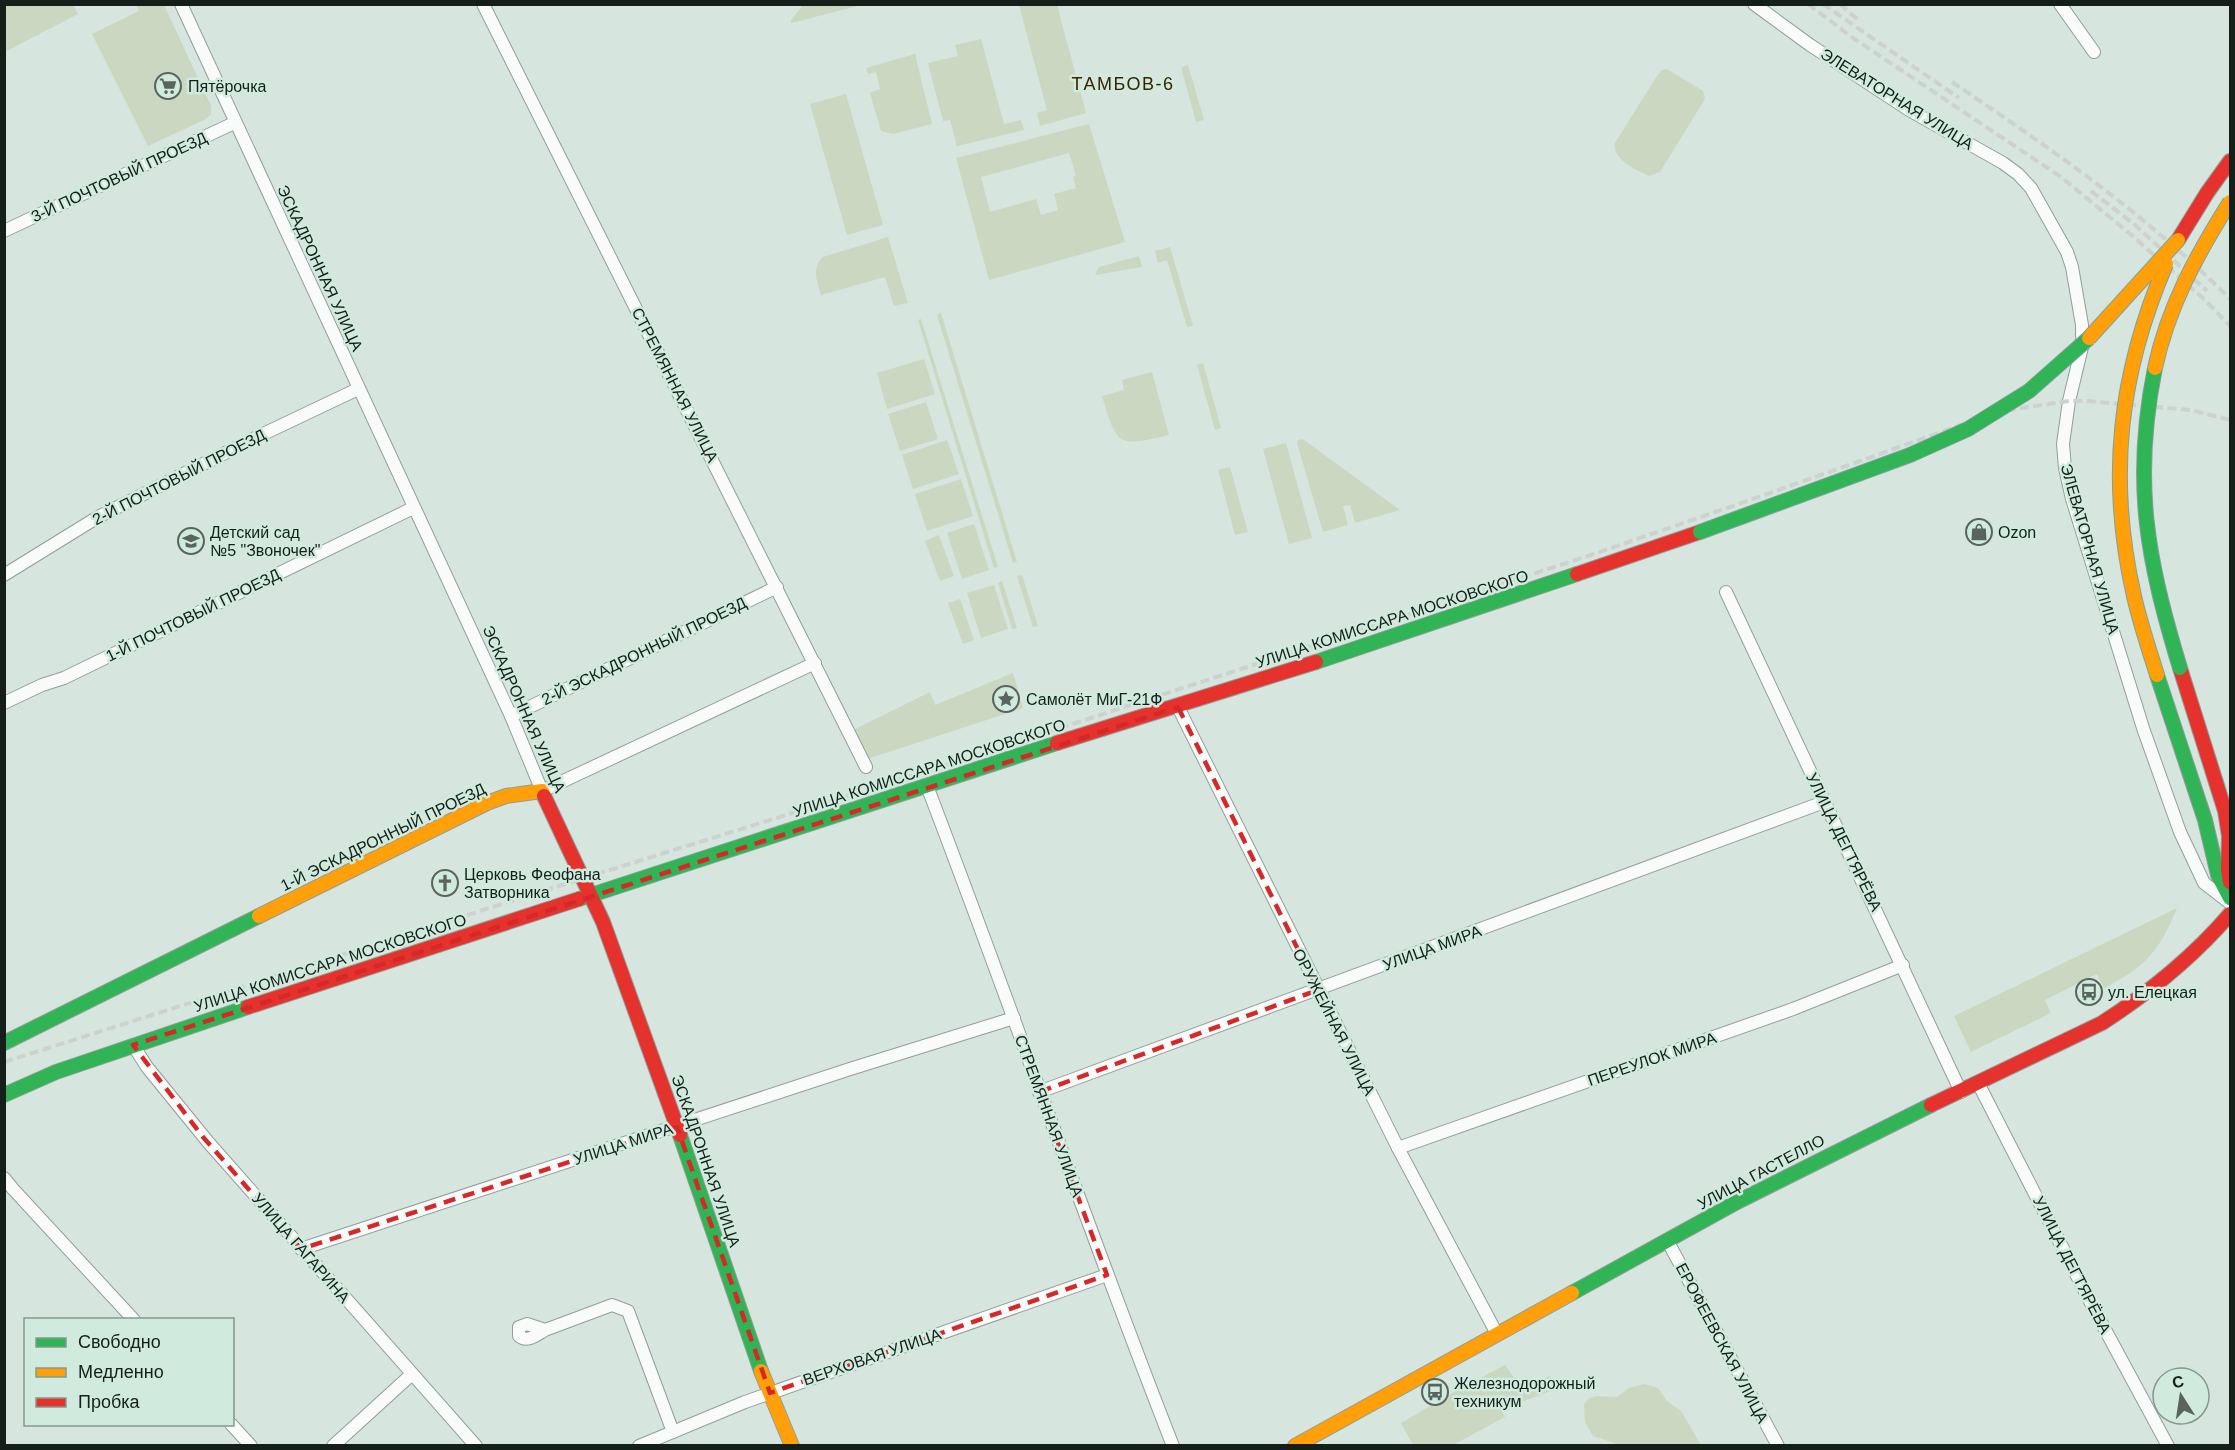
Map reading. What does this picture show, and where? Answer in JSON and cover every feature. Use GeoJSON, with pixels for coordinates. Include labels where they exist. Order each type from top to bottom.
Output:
{"type":"FeatureCollection","features":[{"type":"Feature","properties":{"kind":"main road"},"geometry":{"type":"LineString","coordinates":[[2230,161],[2178,240],[2152,296],[2132,358],[2124,401],[2120,450],[2120,511],[2131,584],[2157,675],[2205,820],[2218,875],[2230,898]]}},
{"type":"Feature","properties":{"kind":"main road"},"geometry":{"type":"LineString","coordinates":[[2230,202],[2195,258],[2172,307],[2152,381],[2145,428],[2143,471],[2149,547],[2166,623],[2225,811],[2229,836],[2230,882]]}},
{"type":"Feature","properties":{"kind":"main road","name":"УЛИЦА КОМИССАРА МОСКОВСКОГО"},"geometry":{"type":"LineString","coordinates":[[4,1095],[56,1072],[133,1045],[1526,592],[1884,465],[1937,444],[1996,413],[2058,367],[2139,286],[2178,240]]}},
{"type":"Feature","properties":{"kind":"main road","name":"ЭСКАДРОННАЯ УЛИЦА"},"geometry":{"type":"LineString","coordinates":[[542,791],[592,896],[677,1127],[770,1393],[792,1446]]}},
{"type":"Feature","properties":{"kind":"main road","name":"1-Й ЭСКАДРОННЫЙ ПРОЕЗД"},"geometry":{"type":"LineString","coordinates":[[4,1042],[487,803],[506,796],[542,791]]}},
{"type":"Feature","properties":{"kind":"main road","name":"УЛИЦА ГАСТЕЛЛО"},"geometry":{"type":"LineString","coordinates":[[1295,1446],[1667,1240],[1814,1162],[2102,1023],[2138,1001],[2201,947],[2230,914]]}},
{"type":"Feature","properties":{"kind":"street","name":"ЭСКАДРОННАЯ УЛИЦА"},"geometry":{"type":"LineString","coordinates":[[181,4],[234,123],[511,716],[542,791]]}},
{"type":"Feature","properties":{"kind":"street","name":"СТРЕМЯННАЯ УЛИЦА"},"geometry":{"type":"LineString","coordinates":[[483,4],[866,767]]}},
{"type":"Feature","properties":{"kind":"street","name":"ЭЛЕВАТОРНАЯ УЛИЦА"},"geometry":{"type":"LineString","coordinates":[[1754,4],[1810,45],[1909,110],[2019,174],[2031,188],[2067,252],[2072,267],[2083,336],[2069,401],[2063,444],[2070,488],[2143,728],[2180,832],[2204,883],[2230,904]]}},
{"type":"Feature","properties":{"kind":"street"},"geometry":{"type":"LineString","coordinates":[[2060,4],[2094,52]]}},
{"type":"Feature","properties":{"kind":"street","name":"3-Й ПОЧТОВЫЙ ПРОЕЗД"},"geometry":{"type":"LineString","coordinates":[[4,231],[234,123]]}},
{"type":"Feature","properties":{"kind":"street","name":"2-Й ПОЧТОВЫЙ ПРОЕЗД"},"geometry":{"type":"LineString","coordinates":[[4,575],[98,517],[248,441],[358,389]]}},
{"type":"Feature","properties":{"kind":"street","name":"1-Й ПОЧТОВЫЙ ПРОЕЗД"},"geometry":{"type":"LineString","coordinates":[[4,704],[42,685],[64,678],[413,508]]}},
{"type":"Feature","properties":{"kind":"street","name":"2-Й ЭСКАДРОННЫЙ ПРОЕЗД"},"geometry":{"type":"LineString","coordinates":[[511,716],[777,587]]}},
{"type":"Feature","properties":{"kind":"street","name":"УЛИЦА ДЕГТЯРЁВА"},"geometry":{"type":"LineString","coordinates":[[1726,592],[1961,1092]]}},
{"type":"Feature","properties":{"kind":"street","name":"1-Й ЭСКАДРОННЫЙ ПРОЕЗД"},"geometry":{"type":"LineString","coordinates":[[542,791],[815,663]]}},
{"type":"Feature","properties":{"kind":"street","name":"ОРУЖЕЙНАЯ УЛИЦА"},"geometry":{"type":"LineString","coordinates":[[1178,707],[1398,1148],[1497,1334]]}},
{"type":"Feature","properties":{"kind":"street","name":"СТРЕМЯННАЯ УЛИЦА"},"geometry":{"type":"LineString","coordinates":[[927,786],[1107,1275],[1173,1446]]}},
{"type":"Feature","properties":{"kind":"street","name":"УЛИЦА МИРА"},"geometry":{"type":"LineString","coordinates":[[1039,1092],[1824,802]]}},
{"type":"Feature","properties":{"kind":"street","name":"ПЕРЕУЛОК МИРА"},"geometry":{"type":"LineString","coordinates":[[1398,1148],[1793,1009],[1903,965]]}},
{"type":"Feature","properties":{"kind":"street","name":"УЛИЦА МИРА"},"geometry":{"type":"LineString","coordinates":[[301,1249],[850,1069],[1014,1018]]}},
{"type":"Feature","properties":{"kind":"street","name":"УЛИЦА ГАГАРИНА"},"geometry":{"type":"LineString","coordinates":[[133,1045],[147,1067],[203,1137],[476,1446]]}},
{"type":"Feature","properties":{"kind":"street","name":"УЛИЦА ДЕГТЯРЁВА"},"geometry":{"type":"LineString","coordinates":[[1978,1083],[2094,1309],[2168,1446]]}},
{"type":"Feature","properties":{"kind":"street"},"geometry":{"type":"LineString","coordinates":[[4,1178],[132,1318]]}},
{"type":"Feature","properties":{"kind":"street","name":"ЕРОФЕЕВСКАЯ УЛИЦА"},"geometry":{"type":"LineString","coordinates":[[1667,1240],[1778,1446]]}},
{"type":"Feature","properties":{"kind":"street","name":"ВЕРХОВАЯ УЛИЦА"},"geometry":{"type":"LineString","coordinates":[[639,1446],[770,1393],[1107,1275]]}},
{"type":"Feature","properties":{"kind":"street"},"geometry":{"type":"LineString","coordinates":[[545,1330],[612,1305],[628,1311],[673,1432]]}},
{"type":"Feature","properties":{"kind":"street"},"geometry":{"type":"LineString","coordinates":[[333,1446],[412,1374]]}},
{"type":"Feature","properties":{"kind":"street"},"geometry":{"type":"LineString","coordinates":[[232,1426],[251,1446]]}},
{"type":"Feature","properties":{"kind":"highlighted area"},"geometry":{"type":"Polygon","coordinates":[[[1178,707],[1318,990],[1039,1092],[1107,1275],[770,1393],[677,1127],[301,1249],[203,1137],[133,1045],[1178,707]]]}},
{"type":"Feature","properties":{"kind":"green space"},"geometry":{"type":"Polygon","coordinates":[[[5,4],[73,5],[78,14],[5,52],[5,4]]]}},
{"type":"Feature","properties":{"kind":"green space"},"geometry":{"type":"Polygon","coordinates":[[[803,4],[862,5],[791,23],[803,4]]]}},
{"type":"Feature","properties":{"kind":"green space"},"geometry":{"type":"Polygon","coordinates":[[[136,5],[164,5],[211,106],[211,114],[206,119],[148,146],[92,34],[139,11],[136,5]]]}},
{"type":"Feature","properties":{"kind":"green space"},"geometry":{"type":"Polygon","coordinates":[[[1019,5],[1057,5],[1086,113],[1040,126],[1037,113],[1047,110],[1019,5]]]}},
{"type":"Feature","properties":{"kind":"green space"},"geometry":{"type":"Polygon","coordinates":[[[981,39],[1004,124],[1021,120],[1024,130],[957,146],[950,120],[943,121],[928,63],[958,56],[955,45],[981,39]]]}},
{"type":"Feature","properties":{"kind":"green space"},"geometry":{"type":"Polygon","coordinates":[[[915,54],[932,124],[893,134],[881,131],[870,93],[880,89],[876,72],[868,74],[866,68],[915,54]]]}},
{"type":"Feature","properties":{"kind":"green space"},"geometry":{"type":"Polygon","coordinates":[[[1188,65],[1204,120],[1196,122],[1181,67],[1188,65]]]}},
{"type":"Feature","properties":{"kind":"green space"},"geometry":{"type":"Polygon","coordinates":[[[1667,69],[1703,91],[1705,99],[1660,172],[1649,176],[1621,159],[1615,149],[1615,143],[1657,76],[1662,70],[1667,69]]]}},
{"type":"Feature","properties":{"kind":"green space"},"geometry":{"type":"Polygon","coordinates":[[[846,94],[883,225],[847,235],[810,104],[846,94]]]}},
{"type":"Feature","properties":{"kind":"green space"},"geometry":{"type":"Polygon","coordinates":[[[1089,124],[1125,242],[989,280],[956,158],[1089,124]],[[1069,153],[981,177],[990,212],[1036,199],[1041,215],[1058,210],[1054,194],[1076,188],[1073,177],[1076,176],[1069,153]]]}},
{"type":"Feature","properties":{"kind":"green space"},"geometry":{"type":"Polygon","coordinates":[[[888,237],[908,303],[894,306],[885,277],[821,295],[816,270],[823,257],[888,237]]]}},
{"type":"Feature","properties":{"kind":"green space"},"geometry":{"type":"Polygon","coordinates":[[[1170,247],[1193,326],[1187,327],[1167,260],[1158,263],[1155,251],[1170,247]]]}},
{"type":"Feature","properties":{"kind":"green space"},"geometry":{"type":"Polygon","coordinates":[[[1139,256],[1142,267],[1095,275],[1099,267],[1139,256]]]}},
{"type":"Feature","properties":{"kind":"green space"},"geometry":{"type":"Polygon","coordinates":[[[941,313],[1017,562],[1013,563],[937,315],[941,313]]]}},
{"type":"Feature","properties":{"kind":"green space"},"geometry":{"type":"Polygon","coordinates":[[[921,319],[998,567],[994,568],[918,320],[921,319]]]}},
{"type":"Feature","properties":{"kind":"green space"},"geometry":{"type":"Polygon","coordinates":[[[924,359],[935,394],[887,409],[877,373],[924,359]]]}},
{"type":"Feature","properties":{"kind":"green space"},"geometry":{"type":"Polygon","coordinates":[[[1203,363],[1221,428],[1215,430],[1197,365],[1203,363]]]}},
{"type":"Feature","properties":{"kind":"green space"},"geometry":{"type":"Polygon","coordinates":[[[1152,372],[1169,435],[1139,441],[1122,439],[1116,434],[1102,396],[1124,390],[1122,380],[1152,372]]]}},
{"type":"Feature","properties":{"kind":"green space"},"geometry":{"type":"Polygon","coordinates":[[[926,402],[938,439],[900,451],[888,414],[926,402]]]}},
{"type":"Feature","properties":{"kind":"green space"},"geometry":{"type":"Polygon","coordinates":[[[1301,439],[1400,510],[1355,523],[1350,505],[1343,506],[1348,525],[1323,532],[1297,443],[1301,439]]]}},
{"type":"Feature","properties":{"kind":"green space"},"geometry":{"type":"Polygon","coordinates":[[[947,440],[959,474],[913,489],[902,455],[947,440]]]}},
{"type":"Feature","properties":{"kind":"green space"},"geometry":{"type":"Polygon","coordinates":[[[1286,443],[1312,538],[1289,544],[1263,449],[1286,443]]]}},
{"type":"Feature","properties":{"kind":"green space"},"geometry":{"type":"Polygon","coordinates":[[[1230,467],[1248,532],[1235,535],[1218,470],[1230,467]]]}},
{"type":"Feature","properties":{"kind":"green space"},"geometry":{"type":"Polygon","coordinates":[[[961,479],[973,516],[927,531],[915,494],[961,479]]]}},
{"type":"Feature","properties":{"kind":"green space"},"geometry":{"type":"Polygon","coordinates":[[[974,524],[989,570],[962,579],[947,533],[974,524]]]}},
{"type":"Feature","properties":{"kind":"green space"},"geometry":{"type":"Polygon","coordinates":[[[939,535],[954,576],[940,581],[925,541],[939,535]]]}},
{"type":"Feature","properties":{"kind":"green space"},"geometry":{"type":"Polygon","coordinates":[[[1022,575],[1038,626],[1033,627],[1017,576],[1022,575]]]}},
{"type":"Feature","properties":{"kind":"green space"},"geometry":{"type":"Polygon","coordinates":[[[1002,581],[1017,628],[1012,629],[998,583],[1002,581]]]}},
{"type":"Feature","properties":{"kind":"green space"},"geometry":{"type":"Polygon","coordinates":[[[994,585],[1008,629],[981,638],[967,593],[994,585]]]}},
{"type":"Feature","properties":{"kind":"green space"},"geometry":{"type":"Polygon","coordinates":[[[960,599],[974,640],[963,644],[948,603],[960,599]]]}},
{"type":"Feature","properties":{"kind":"green space"},"geometry":{"type":"Polygon","coordinates":[[[1013,673],[1023,708],[864,760],[851,731],[930,692],[935,705],[1013,673]]]}},
{"type":"Feature","properties":{"kind":"green space"},"geometry":{"type":"Polygon","coordinates":[[[2177,908],[2157,946],[2141,965],[2130,973],[2104,988],[2097,974],[2045,1000],[2051,1013],[1971,1052],[1954,1016],[2177,908]]]}},
{"type":"Feature","properties":{"kind":"green space"},"geometry":{"type":"Polygon","coordinates":[[[1505,1365],[1522,1389],[1525,1390],[1549,1376],[1554,1381],[1555,1389],[1502,1411],[1505,1417],[1453,1445],[1413,1445],[1401,1423],[1505,1365]]]}},
{"type":"Feature","properties":{"kind":"green space"},"geometry":{"type":"Polygon","coordinates":[[[1644,1384],[1658,1388],[1667,1401],[1681,1411],[1701,1445],[1620,1445],[1593,1436],[1585,1422],[1584,1404],[1589,1398],[1617,1397],[1629,1388],[1644,1384]]]}},
{"type":"Feature","properties":{"kind":"railway"},"geometry":{"type":"LineString","coordinates":[[1808,4],[1853,38],[2061,177],[2129,233],[2206,301],[2230,326]]}},
{"type":"Feature","properties":{"kind":"railway"},"geometry":{"type":"LineString","coordinates":[[1823,4],[1959,98]]}},
{"type":"Feature","properties":{"kind":"railway"},"geometry":{"type":"LineString","coordinates":[[1840,4],[1857,19]]}},
{"type":"Feature","properties":{"kind":"railway"},"geometry":{"type":"LineString","coordinates":[[1952,82],[2097,184],[2165,239],[2230,299]]}},
{"type":"Feature","properties":{"kind":"railway"},"geometry":{"type":"LineString","coordinates":[[2091,191],[2134,224],[2207,291]]}},
{"type":"Feature","properties":{"kind":"railway"},"geometry":{"type":"LineString","coordinates":[[4,1062],[934,769],[1591,555],[2009,410],[2069,401],[2087,401],[2191,410],[2230,420]]}},
{"type":"Feature","properties":{"kind":"traffic: fast"},"geometry":{"type":"LineString","coordinates":[[1700,532],[1910,455],[1968,429],[2029,391],[2089,338]]}},
{"type":"Feature","properties":{"kind":"traffic: fast"},"geometry":{"type":"LineString","coordinates":[[2155,368],[2148,409],[2144,484],[2147,520],[2159,591],[2180,668]]}},
{"type":"Feature","properties":{"kind":"traffic: fast"},"geometry":{"type":"LineString","coordinates":[[1316,662],[1577,574]]}},
{"type":"Feature","properties":{"kind":"traffic: fast"},"geometry":{"type":"LineString","coordinates":[[2157,675],[2205,820],[2218,875],[2230,898]]}},
{"type":"Feature","properties":{"kind":"traffic: fast"},"geometry":{"type":"LineString","coordinates":[[579,899],[1057,743]]}},
{"type":"Feature","properties":{"kind":"traffic: fast"},"geometry":{"type":"LineString","coordinates":[[4,1043],[259,916]]}},
{"type":"Feature","properties":{"kind":"traffic: fast"},"geometry":{"type":"LineString","coordinates":[[4,1095],[56,1072],[248,1007]]}},
{"type":"Feature","properties":{"kind":"traffic: fast"},"geometry":{"type":"LineString","coordinates":[[1572,1293],[1737,1202],[1931,1105]]}},
{"type":"Feature","properties":{"kind":"traffic: fast"},"geometry":{"type":"LineString","coordinates":[[680,1135],[761,1371]]}},
{"type":"Feature","properties":{"kind":"traffic: slow"},"geometry":{"type":"LineString","coordinates":[[2155,368],[2168,324],[2185,282],[2230,202]]}},
{"type":"Feature","properties":{"kind":"traffic: slow"},"geometry":{"type":"LineString","coordinates":[[2089,338],[2178,240]]}},
{"type":"Feature","properties":{"kind":"traffic: slow"},"geometry":{"type":"LineString","coordinates":[[2157,675],[2136,606],[2126,552],[2121,510],[2120,468],[2122,427],[2137,346],[2166,264]]}},
{"type":"Feature","properties":{"kind":"traffic: slow"},"geometry":{"type":"LineString","coordinates":[[259,916],[487,803],[506,796],[542,791],[544,796]]}},
{"type":"Feature","properties":{"kind":"traffic: slow"},"geometry":{"type":"LineString","coordinates":[[1295,1446],[1572,1293]]}},
{"type":"Feature","properties":{"kind":"traffic: slow"},"geometry":{"type":"LineString","coordinates":[[761,1371],[792,1446]]}},
{"type":"Feature","properties":{"kind":"traffic: jam"},"geometry":{"type":"LineString","coordinates":[[2178,240],[2230,161]]}},
{"type":"Feature","properties":{"kind":"traffic: jam"},"geometry":{"type":"LineString","coordinates":[[1577,574],[1700,532]]}},
{"type":"Feature","properties":{"kind":"traffic: jam"},"geometry":{"type":"LineString","coordinates":[[1057,743],[1316,662]]}},
{"type":"Feature","properties":{"kind":"traffic: jam"},"geometry":{"type":"LineString","coordinates":[[2180,668],[2225,811],[2229,836],[2230,882]]}},
{"type":"Feature","properties":{"kind":"traffic: jam"},"geometry":{"type":"LineString","coordinates":[[544,796],[603,922],[680,1135]]}},
{"type":"Feature","properties":{"kind":"traffic: jam"},"geometry":{"type":"LineString","coordinates":[[248,1007],[579,899]]}},
{"type":"Feature","properties":{"kind":"traffic: jam"},"geometry":{"type":"LineString","coordinates":[[1931,1105],[2102,1023],[2170,973],[2230,914]]}},
{"type":"Feature","properties":{"kind":"place","name":"Пятёрочка"},"geometry":{"type":"Point","coordinates":[168,86]}},
{"type":"Feature","properties":{"kind":"place","name":"Ozon"},"geometry":{"type":"Point","coordinates":[1979,532]}},
{"type":"Feature","properties":{"kind":"place","name":"Детский сад №5 \"Звоночек\""},"geometry":{"type":"Point","coordinates":[191,541]}},
{"type":"Feature","properties":{"kind":"place","name":"Самолёт МиГ-21Ф"},"geometry":{"type":"Point","coordinates":[1006,699]}},
{"type":"Feature","properties":{"kind":"place","name":"Церковь Феофана Затворника"},"geometry":{"type":"Point","coordinates":[445,883]}},
{"type":"Feature","properties":{"kind":"place","name":"ул. Елецкая"},"geometry":{"type":"Point","coordinates":[2089,992]}},
{"type":"Feature","properties":{"kind":"place","name":"Железнодорожный техникум"},"geometry":{"type":"Point","coordinates":[1435,1392]}},
{"type":"Feature","properties":{"kind":"district","name":"ТАМБОВ-6"},"geometry":{"type":"Point","coordinates":[1123,84]}}]}
